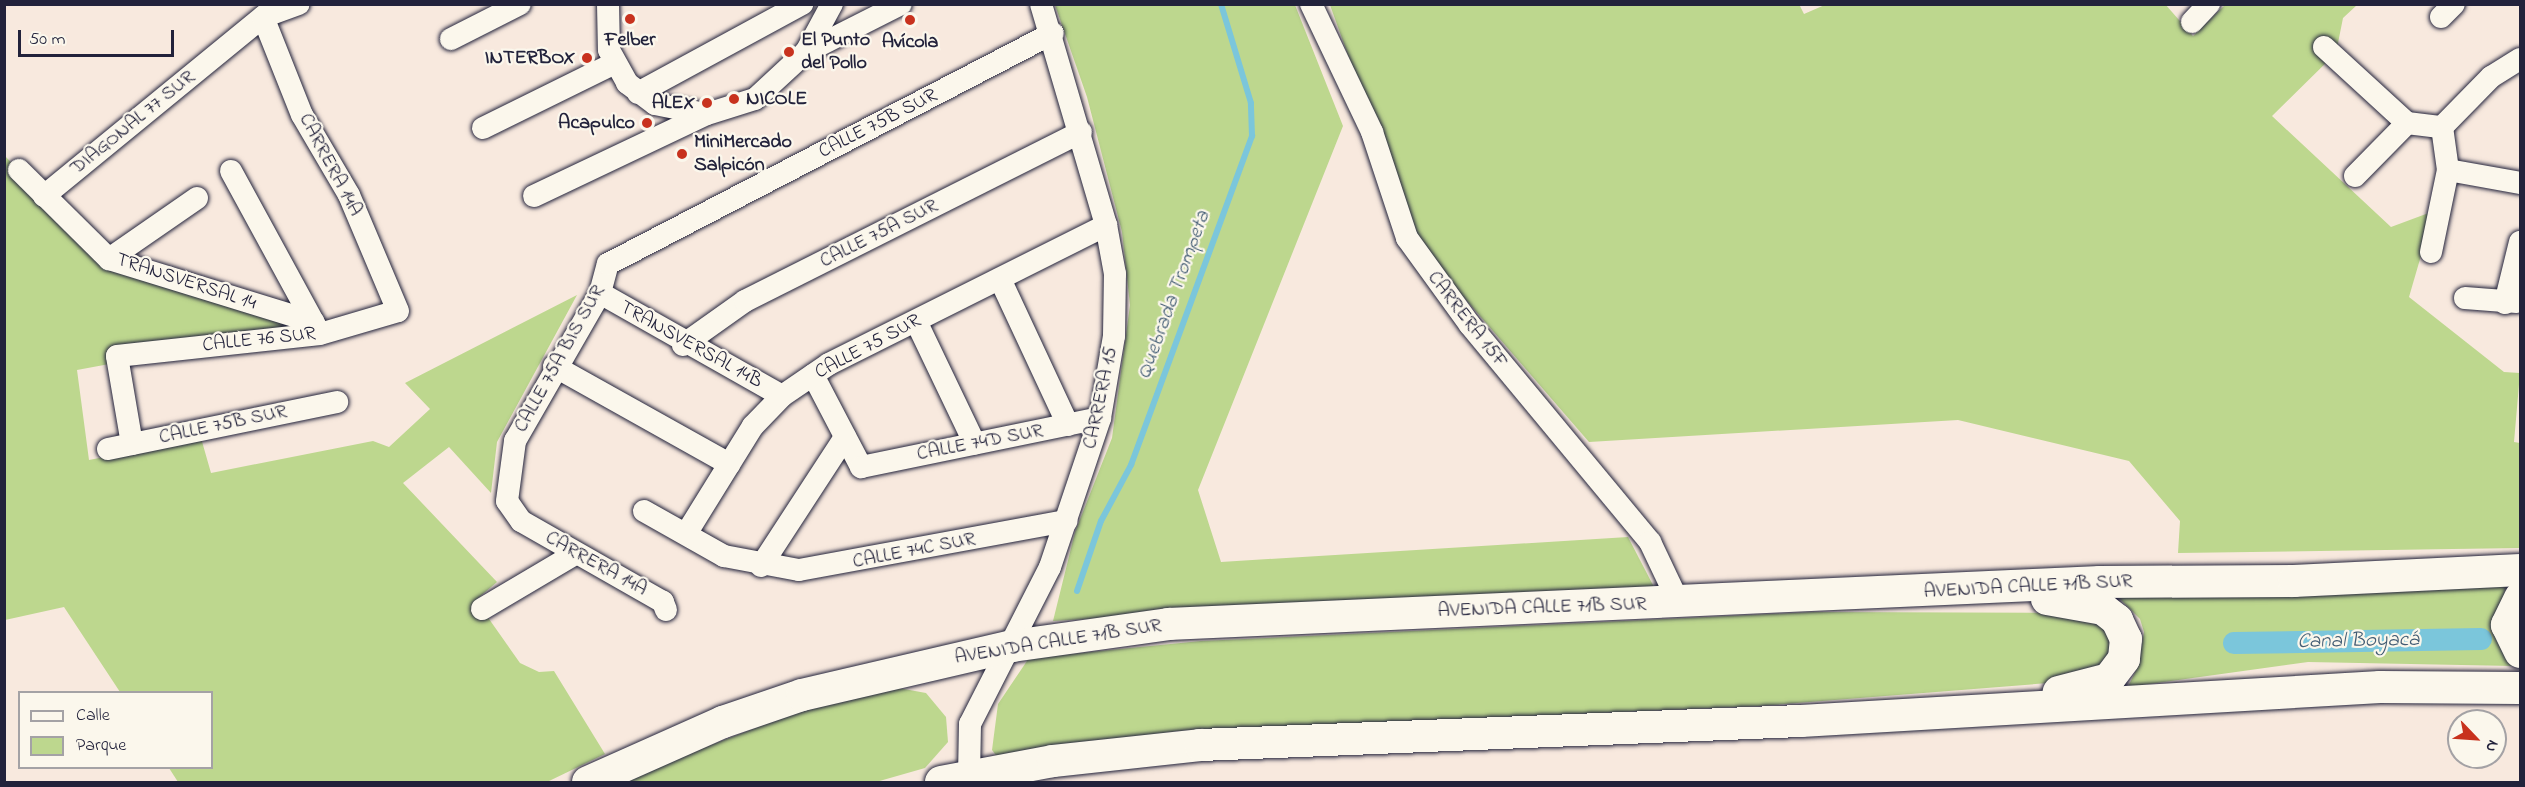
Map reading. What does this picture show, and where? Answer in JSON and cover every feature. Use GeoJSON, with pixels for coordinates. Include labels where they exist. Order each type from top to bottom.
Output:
{"type":"FeatureCollection","features":[{"type":"Feature","properties":{"kind":"highway","name":"AVENIDA CALLE 71B SUR"},"geometry":{"type":"LineString","coordinates":[[588,783],[763,706],[1012,646],[1168,624],[1946,592],[2088,582],[2294,581],[2520,570]]}},
{"type":"Feature","properties":{"kind":"highway"},"geometry":{"type":"LineString","coordinates":[[1931,712],[2094,684],[2119,668],[2126,650],[2117,620],[2092,605],[1946,592]]}},
{"type":"Feature","properties":{"kind":"highway"},"geometry":{"type":"LineString","coordinates":[[2520,598],[2507,625],[2520,652]]}},
{"type":"Feature","properties":{"kind":"highway"},"geometry":{"type":"LineString","coordinates":[[955,779],[1200,745],[1931,712],[2380,687],[2520,688]]}},
{"type":"Feature","properties":{"kind":"street","name":"DIAGONAL 77 SUR"},"geometry":{"type":"LineString","coordinates":[[44,196],[271,11],[299,4]]}},
{"type":"Feature","properties":{"kind":"street"},"geometry":{"type":"LineString","coordinates":[[451,39],[520,4]]}},
{"type":"Feature","properties":{"kind":"street"},"geometry":{"type":"LineString","coordinates":[[638,93],[802,4]]}},
{"type":"Feature","properties":{"kind":"street"},"geometry":{"type":"LineString","coordinates":[[806,52],[832,4]]}},
{"type":"Feature","properties":{"kind":"street"},"geometry":{"type":"LineString","coordinates":[[534,196],[706,114],[755,99],[806,52],[901,4]]}},
{"type":"Feature","properties":{"kind":"street","name":"CARRERA 15"},"geometry":{"type":"LineString","coordinates":[[955,779],[970,724],[1012,646],[1067,521],[1100,418],[1117,304],[1107,225],[1053,33],[1041,4]]}},
{"type":"Feature","properties":{"kind":"street","name":"CARRERA 15F"},"geometry":{"type":"LineString","coordinates":[[1311,4],[1372,132],[1407,238],[1470,325],[1650,542],[1679,603]]}},
{"type":"Feature","properties":{"kind":"street"},"geometry":{"type":"LineString","coordinates":[[2192,22],[2209,4]]}},
{"type":"Feature","properties":{"kind":"street"},"geometry":{"type":"LineString","coordinates":[[610,6],[613,64],[638,93],[670,109],[706,114]]}},
{"type":"Feature","properties":{"kind":"street","name":"CARRERA 14A"},"geometry":{"type":"LineString","coordinates":[[271,11],[302,115],[349,195],[398,311]]}},
{"type":"Feature","properties":{"kind":"street","name":"CALLE 75B SUR"},"geometry":{"type":"LineString","coordinates":[[608,264],[1053,33]]}},
{"type":"Feature","properties":{"kind":"street"},"geometry":{"type":"LineString","coordinates":[[2324,46],[2407,123],[2442,127]]}},
{"type":"Feature","properties":{"kind":"street"},"geometry":{"type":"LineString","coordinates":[[2442,127],[2491,77],[2520,59]]}},
{"type":"Feature","properties":{"kind":"street"},"geometry":{"type":"LineString","coordinates":[[483,128],[613,64]]}},
{"type":"Feature","properties":{"kind":"street"},"geometry":{"type":"LineString","coordinates":[[2355,176],[2407,123]]}},
{"type":"Feature","properties":{"kind":"street"},"geometry":{"type":"LineString","coordinates":[[2431,252],[2448,170],[2442,127]]}},
{"type":"Feature","properties":{"kind":"street","name":"CALLE 75A SUR"},"geometry":{"type":"LineString","coordinates":[[683,345],[745,301],[1081,132]]}},
{"type":"Feature","properties":{"kind":"street","name":"TRANSVERSAL 14"},"geometry":{"type":"LineString","coordinates":[[19,170],[109,259],[317,328]]}},
{"type":"Feature","properties":{"kind":"street"},"geometry":{"type":"LineString","coordinates":[[2448,170],[2520,183]]}},
{"type":"Feature","properties":{"kind":"street"},"geometry":{"type":"LineString","coordinates":[[231,171],[317,328]]}},
{"type":"Feature","properties":{"kind":"street"},"geometry":{"type":"LineString","coordinates":[[109,259],[197,198]]}},
{"type":"Feature","properties":{"kind":"street","name":"CALLE 75 SUR"},"geometry":{"type":"LineString","coordinates":[[686,534],[729,464],[782,396],[813,375],[1107,225]]}},
{"type":"Feature","properties":{"kind":"street"},"geometry":{"type":"LineString","coordinates":[[2465,298],[2513,302],[2520,242]]}},
{"type":"Feature","properties":{"kind":"street","name":"CALLE 75A BIS SUR"},"geometry":{"type":"LineString","coordinates":[[521,522],[507,501],[512,457],[554,366],[600,293],[608,264]]}},
{"type":"Feature","properties":{"kind":"street"},"geometry":{"type":"LineString","coordinates":[[1000,279],[1068,425]]}},
{"type":"Feature","properties":{"kind":"street","name":"TRANSVERSAL 14B"},"geometry":{"type":"LineString","coordinates":[[600,293],[683,345],[782,396]]}},
{"type":"Feature","properties":{"kind":"street","name":"CALLE 76 SUR"},"geometry":{"type":"LineString","coordinates":[[132,444],[117,356],[317,328],[398,311]]}},
{"type":"Feature","properties":{"kind":"street"},"geometry":{"type":"LineString","coordinates":[[916,321],[975,444]]}},
{"type":"Feature","properties":{"kind":"street"},"geometry":{"type":"LineString","coordinates":[[554,366],[729,464]]}},
{"type":"Feature","properties":{"kind":"street"},"geometry":{"type":"LineString","coordinates":[[761,566],[845,437],[813,375]]}},
{"type":"Feature","properties":{"kind":"street","name":"CALLE 75B SUR"},"geometry":{"type":"LineString","coordinates":[[108,449],[337,402]]}},
{"type":"Feature","properties":{"kind":"street","name":"CALLE 74D SUR"},"geometry":{"type":"LineString","coordinates":[[845,437],[861,467],[1100,418]]}},
{"type":"Feature","properties":{"kind":"street","name":"CALLE 74C SUR"},"geometry":{"type":"LineString","coordinates":[[644,512],[724,556],[761,566],[818,569],[1067,521]]}},
{"type":"Feature","properties":{"kind":"street","name":"CARRERA 14A"},"geometry":{"type":"LineString","coordinates":[[521,522],[663,602],[666,610]]}},
{"type":"Feature","properties":{"kind":"street"},"geometry":{"type":"LineString","coordinates":[[482,609],[575,554]]}},
{"type":"Feature","properties":{"kind":"green space"},"geometry":{"type":"Polygon","coordinates":[[[1799,4],[1804,14],[1827,4],[2165,4],[2193,36],[2225,5],[2357,5],[2343,18],[2336,53],[2272,116],[2391,227],[2434,211],[2409,297],[2504,372],[2520,373],[2514,442],[2520,443],[2520,548],[2178,553],[2180,521],[2129,461],[1958,420],[1589,442],[1428,256],[1403,208],[1330,5],[1799,4]]]}},
{"type":"Feature","properties":{"kind":"green space"},"geometry":{"type":"Polygon","coordinates":[[[1055,5],[1295,5],[1343,126],[1198,490],[1221,562],[1628,537],[1654,587],[1053,621],[1075,532],[1112,438],[1130,305],[1122,232],[1087,97],[1055,5]]]}},
{"type":"Feature","properties":{"kind":"green space"},"geometry":{"type":"Polygon","coordinates":[[[4,155],[112,266],[296,317],[292,330],[77,370],[89,460],[201,438],[211,473],[373,441],[389,447],[430,409],[405,383],[577,295],[497,442],[491,493],[449,447],[403,483],[497,582],[477,599],[482,609],[520,663],[539,672],[554,671],[605,754],[547,782],[178,782],[170,769],[213,769],[213,691],[119,691],[64,607],[5,620],[4,155]]]}},
{"type":"Feature","properties":{"kind":"green space"},"geometry":{"type":"Polygon","coordinates":[[[2507,584],[2493,633],[2513,666],[2308,662],[2128,687],[2138,666],[2144,632],[2140,619],[2116,595],[2507,584]]]}},
{"type":"Feature","properties":{"kind":"green space"},"geometry":{"type":"Polygon","coordinates":[[[1814,612],[2075,613],[2108,628],[2114,641],[2105,667],[2074,681],[1760,706],[1178,731],[998,758],[992,750],[998,704],[1029,658],[1201,641],[1814,612]]]}},
{"type":"Feature","properties":{"kind":"green space"},"geometry":{"type":"Polygon","coordinates":[[[893,687],[926,693],[946,717],[948,742],[925,768],[876,782],[614,782],[795,713],[893,687]]]}},
{"type":"Feature","properties":{"kind":"waterway","name":"Quebrada Trompeta"},"geometry":{"type":"LineString","coordinates":[[1077,591],[1101,521],[1131,465],[1252,136],[1251,103],[1221,4]]}},
{"type":"Feature","properties":{"kind":"waterway","name":"Canal Boyacá"},"geometry":{"type":"LineString","coordinates":[[2234,643],[2481,639]]}},
{"type":"Feature","properties":{"kind":"place","name":"Felber"},"geometry":{"type":"Point","coordinates":[630,19]}},
{"type":"Feature","properties":{"kind":"place","name":"Avícola"},"geometry":{"type":"Point","coordinates":[910,20]}},
{"type":"Feature","properties":{"kind":"place","name":"El Punto del Pollo"},"geometry":{"type":"Point","coordinates":[789,52]}},
{"type":"Feature","properties":{"kind":"place","name":"INTERBOX"},"geometry":{"type":"Point","coordinates":[587,58]}},
{"type":"Feature","properties":{"kind":"place","name":"NICOLE"},"geometry":{"type":"Point","coordinates":[734,99]}},
{"type":"Feature","properties":{"kind":"place","name":"ALEX"},"geometry":{"type":"Point","coordinates":[707,103]}},
{"type":"Feature","properties":{"kind":"place","name":"Acapulco"},"geometry":{"type":"Point","coordinates":[647,123]}},
{"type":"Feature","properties":{"kind":"place","name":"MiniMercado Salpicón"},"geometry":{"type":"Point","coordinates":[682,154]}}]}
